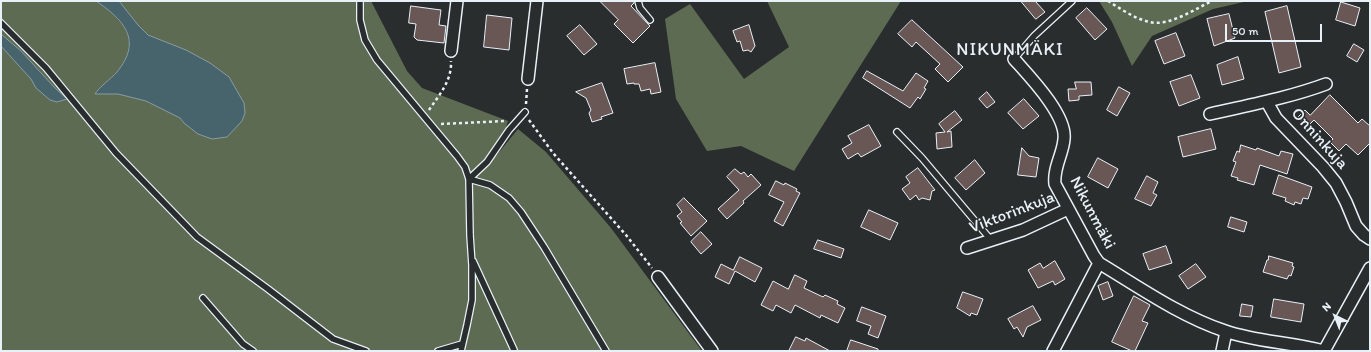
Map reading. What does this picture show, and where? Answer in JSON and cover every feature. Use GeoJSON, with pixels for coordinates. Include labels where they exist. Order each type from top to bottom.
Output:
{"type":"FeatureCollection","features":[{"type":"Feature","properties":{"kind":"street"},"geometry":{"type":"LineString","coordinates":[[451,51],[458,1]]}},
{"type":"Feature","properties":{"kind":"street"},"geometry":{"type":"LineString","coordinates":[[528,79],[537,1]]}},
{"type":"Feature","properties":{"kind":"street","name":"Nikunmäki"},"geometry":{"type":"LineString","coordinates":[[1014,59],[1041,88],[1056,112],[1064,129],[1065,138],[1054,175],[1055,184],[1099,263],[1201,323],[1226,332],[1307,346],[1324,351]]}},
{"type":"Feature","properties":{"kind":"street","name":"Onninkuja"},"geometry":{"type":"LineString","coordinates":[[1210,114],[1295,95],[1326,84]]}},
{"type":"Feature","properties":{"kind":"street","name":"Onninkuja"},"geometry":{"type":"LineString","coordinates":[[1267,102],[1276,118],[1323,167],[1336,183],[1356,226],[1370,240]]}},
{"type":"Feature","properties":{"kind":"street","name":"Viktorinkuja"},"geometry":{"type":"LineString","coordinates":[[968,248],[1030,227],[1068,209]]}},
{"type":"Feature","properties":{"kind":"street"},"geometry":{"type":"LineString","coordinates":[[1053,351],[1099,263]]}},
{"type":"Feature","properties":{"kind":"street"},"geometry":{"type":"LineString","coordinates":[[1324,351],[1370,268]]}},
{"type":"Feature","properties":{"kind":"street"},"geometry":{"type":"LineString","coordinates":[[658,276],[712,351]]}},
{"type":"Feature","properties":{"kind":"street"},"geometry":{"type":"LineString","coordinates":[[1222,351],[1226,332]]}},
{"type":"Feature","properties":{"kind":"lane"},"geometry":{"type":"LineString","coordinates":[[360,1],[360,20],[365,40],[377,60],[457,156],[465,167],[469,179],[472,300],[461,351]]}},
{"type":"Feature","properties":{"kind":"lane"},"geometry":{"type":"LineString","coordinates":[[638,1],[640,8],[650,20]]}},
{"type":"Feature","properties":{"kind":"lane","name":"Nikunmäki"},"geometry":{"type":"LineString","coordinates":[[1014,59],[1034,36],[1072,1]]}},
{"type":"Feature","properties":{"kind":"lane"},"geometry":{"type":"LineString","coordinates":[[1,23],[46,68],[116,153],[197,236],[333,339],[366,351]]}},
{"type":"Feature","properties":{"kind":"lane"},"geometry":{"type":"LineString","coordinates":[[469,179],[487,162],[517,120],[525,112]]}},
{"type":"Feature","properties":{"kind":"lane"},"geometry":{"type":"LineString","coordinates":[[897,132],[922,158],[991,240]]}},
{"type":"Feature","properties":{"kind":"lane"},"geometry":{"type":"LineString","coordinates":[[469,179],[490,185],[509,198],[521,212],[544,247],[606,351]]}},
{"type":"Feature","properties":{"kind":"lane"},"geometry":{"type":"LineString","coordinates":[[471,259],[514,350]]}},
{"type":"Feature","properties":{"kind":"lane"},"geometry":{"type":"LineString","coordinates":[[203,298],[243,344],[253,351]]}},
{"type":"Feature","properties":{"kind":"lane"},"geometry":{"type":"LineString","coordinates":[[438,351],[462,344]]}},
{"type":"Feature","properties":{"kind":"lane"},"geometry":{"type":"LineString","coordinates":[[462,344],[464,351]]}},
{"type":"Feature","properties":{"kind":"path"},"geometry":{"type":"LineString","coordinates":[[1108,1],[1135,17],[1151,23],[1167,22],[1212,1]]}},
{"type":"Feature","properties":{"kind":"path"},"geometry":{"type":"LineString","coordinates":[[424,117],[447,84],[451,68],[451,51]]}},
{"type":"Feature","properties":{"kind":"path"},"geometry":{"type":"LineString","coordinates":[[528,79],[525,112],[529,122],[553,153],[626,235],[658,276]]}},
{"type":"Feature","properties":{"kind":"path"},"geometry":{"type":"LineString","coordinates":[[430,125],[517,120]]}},
{"type":"Feature","properties":{"kind":"green space"},"geometry":{"type":"Polygon","coordinates":[[[1,1],[371,1],[407,71],[422,88],[508,121],[496,156],[518,129],[546,152],[611,228],[702,351],[1,351],[1,1]]]}},
{"type":"Feature","properties":{"kind":"green space"},"geometry":{"type":"Polygon","coordinates":[[[767,1],[901,1],[794,171],[741,146],[707,151],[676,99],[665,19],[690,4],[744,79],[789,47],[767,1]]]}},
{"type":"Feature","properties":{"kind":"green space"},"geometry":{"type":"Polygon","coordinates":[[[1099,1],[1248,1],[1213,9],[1152,36],[1132,66],[1112,22],[1099,1]]]}},
{"type":"Feature","properties":{"kind":"water"},"geometry":{"type":"Polygon","coordinates":[[[96,1],[119,1],[148,35],[186,50],[210,63],[229,77],[244,103],[245,113],[242,121],[227,137],[212,139],[198,134],[180,118],[146,101],[118,94],[95,94],[117,72],[125,61],[129,50],[127,32],[122,23],[96,1]]]}},
{"type":"Feature","properties":{"kind":"water"},"geometry":{"type":"Polygon","coordinates":[[[1,34],[21,51],[67,99],[57,102],[50,100],[36,88],[31,79],[1,46],[1,34]]]}},
{"type":"Feature","properties":{"kind":"building"},"geometry":{"type":"Polygon","coordinates":[[[600,1],[634,1],[631,6],[650,26],[633,43],[614,24],[618,20],[600,1]]]}},
{"type":"Feature","properties":{"kind":"building"},"geometry":{"type":"Polygon","coordinates":[[[1021,1],[1035,1],[1045,12],[1036,19],[1021,1]]]}},
{"type":"Feature","properties":{"kind":"building"},"geometry":{"type":"Polygon","coordinates":[[[1341,2],[1360,8],[1355,26],[1336,20],[1341,2]]]}},
{"type":"Feature","properties":{"kind":"building"},"geometry":{"type":"Polygon","coordinates":[[[411,6],[441,10],[439,25],[446,26],[444,43],[417,40],[414,37],[416,24],[409,23],[411,6]]]}},
{"type":"Feature","properties":{"kind":"building"},"geometry":{"type":"Polygon","coordinates":[[[1287,6],[1301,67],[1279,73],[1265,12],[1287,6]]]}},
{"type":"Feature","properties":{"kind":"building"},"geometry":{"type":"Polygon","coordinates":[[[1087,8],[1107,29],[1095,40],[1076,18],[1087,8]]]}},
{"type":"Feature","properties":{"kind":"building"},"geometry":{"type":"Polygon","coordinates":[[[1229,14],[1235,38],[1214,46],[1207,19],[1229,14]]]}},
{"type":"Feature","properties":{"kind":"building"},"geometry":{"type":"Polygon","coordinates":[[[487,15],[512,18],[509,50],[484,47],[487,15]]]}},
{"type":"Feature","properties":{"kind":"building"},"geometry":{"type":"Polygon","coordinates":[[[912,20],[963,67],[948,82],[935,69],[940,64],[916,42],[912,47],[898,34],[912,20]]]}},
{"type":"Feature","properties":{"kind":"building"},"geometry":{"type":"Polygon","coordinates":[[[580,25],[597,44],[584,55],[567,36],[580,25]]]}},
{"type":"Feature","properties":{"kind":"building"},"geometry":{"type":"Polygon","coordinates":[[[749,25],[755,46],[751,52],[748,50],[743,51],[740,41],[737,42],[733,31],[749,25]]]}},
{"type":"Feature","properties":{"kind":"building"},"geometry":{"type":"Polygon","coordinates":[[[1176,33],[1185,56],[1164,64],[1155,41],[1176,33]]]}},
{"type":"Feature","properties":{"kind":"building"},"geometry":{"type":"Polygon","coordinates":[[[1354,44],[1364,50],[1357,62],[1347,56],[1354,44]]]}},
{"type":"Feature","properties":{"kind":"building"},"geometry":{"type":"Polygon","coordinates":[[[1238,57],[1244,79],[1222,85],[1217,65],[1238,57]]]}},
{"type":"Feature","properties":{"kind":"building"},"geometry":{"type":"Polygon","coordinates":[[[655,63],[661,92],[651,94],[650,89],[641,91],[639,84],[627,84],[624,69],[655,63]]]}},
{"type":"Feature","properties":{"kind":"building"},"geometry":{"type":"Polygon","coordinates":[[[867,71],[903,91],[916,73],[928,81],[924,88],[926,89],[920,99],[918,97],[910,108],[863,78],[867,71]]]}},
{"type":"Feature","properties":{"kind":"building"},"geometry":{"type":"Polygon","coordinates":[[[1191,75],[1200,98],[1179,106],[1170,82],[1191,75]]]}},
{"type":"Feature","properties":{"kind":"building"},"geometry":{"type":"Polygon","coordinates":[[[1075,82],[1091,82],[1092,95],[1079,96],[1079,100],[1069,101],[1068,89],[1076,89],[1075,82]]]}},
{"type":"Feature","properties":{"kind":"building"},"geometry":{"type":"Polygon","coordinates":[[[602,83],[613,113],[592,122],[589,113],[591,110],[586,98],[576,92],[602,83]]]}},
{"type":"Feature","properties":{"kind":"building"},"geometry":{"type":"Polygon","coordinates":[[[1119,87],[1130,93],[1117,116],[1107,110],[1119,87]]]}},
{"type":"Feature","properties":{"kind":"building"},"geometry":{"type":"Polygon","coordinates":[[[987,92],[995,102],[987,108],[979,99],[987,92]]]}},
{"type":"Feature","properties":{"kind":"building"},"geometry":{"type":"Polygon","coordinates":[[[1330,95],[1358,123],[1362,119],[1370,126],[1370,143],[1358,155],[1346,144],[1339,151],[1330,142],[1333,139],[1314,120],[1307,127],[1298,117],[1305,110],[1310,115],[1330,95]]]}},
{"type":"Feature","properties":{"kind":"building"},"geometry":{"type":"Polygon","coordinates":[[[1024,99],[1039,116],[1023,129],[1008,113],[1024,99]]]}},
{"type":"Feature","properties":{"kind":"building"},"geometry":{"type":"Polygon","coordinates":[[[955,111],[962,120],[947,132],[951,131],[952,147],[937,149],[936,133],[945,132],[939,124],[955,111]]]}},
{"type":"Feature","properties":{"kind":"building"},"geometry":{"type":"Polygon","coordinates":[[[869,125],[881,146],[861,157],[858,153],[848,159],[842,149],[852,143],[848,136],[869,125]]]}},
{"type":"Feature","properties":{"kind":"building"},"geometry":{"type":"Polygon","coordinates":[[[1211,129],[1216,149],[1183,157],[1178,137],[1211,129]]]}},
{"type":"Feature","properties":{"kind":"building"},"geometry":{"type":"Polygon","coordinates":[[[1241,145],[1256,150],[1257,148],[1279,156],[1281,151],[1293,154],[1287,174],[1260,165],[1254,185],[1237,180],[1238,178],[1231,176],[1236,162],[1233,161],[1237,151],[1239,152],[1241,145]]]}},
{"type":"Feature","properties":{"kind":"building"},"geometry":{"type":"Polygon","coordinates":[[[1022,148],[1029,156],[1039,158],[1036,177],[1018,175],[1022,148]]]}},
{"type":"Feature","properties":{"kind":"building"},"geometry":{"type":"Polygon","coordinates":[[[1098,158],[1118,169],[1108,188],[1088,177],[1098,158]]]}},
{"type":"Feature","properties":{"kind":"building"},"geometry":{"type":"Polygon","coordinates":[[[975,160],[985,173],[966,190],[955,178],[975,160]]]}},
{"type":"Feature","properties":{"kind":"building"},"geometry":{"type":"Polygon","coordinates":[[[918,168],[935,190],[932,191],[930,200],[922,198],[919,200],[916,195],[910,200],[902,189],[910,183],[906,177],[918,168]]]}},
{"type":"Feature","properties":{"kind":"building"},"geometry":{"type":"Polygon","coordinates":[[[735,169],[741,174],[744,172],[748,177],[751,174],[761,185],[743,201],[744,203],[727,219],[718,209],[739,190],[727,177],[735,169]]]}},
{"type":"Feature","properties":{"kind":"building"},"geometry":{"type":"Polygon","coordinates":[[[1279,175],[1312,187],[1308,199],[1303,198],[1301,204],[1295,202],[1294,205],[1285,201],[1286,198],[1273,194],[1279,175]]]}},
{"type":"Feature","properties":{"kind":"building"},"geometry":{"type":"Polygon","coordinates":[[[1147,176],[1158,182],[1153,193],[1157,195],[1151,206],[1135,199],[1147,176]]]}},
{"type":"Feature","properties":{"kind":"building"},"geometry":{"type":"Polygon","coordinates":[[[776,181],[784,185],[785,183],[797,189],[796,191],[800,193],[783,226],[774,221],[784,202],[769,195],[776,181]]]}},
{"type":"Feature","properties":{"kind":"building"},"geometry":{"type":"Polygon","coordinates":[[[684,198],[707,221],[691,236],[680,223],[682,222],[677,216],[682,212],[677,205],[684,198]]]}},
{"type":"Feature","properties":{"kind":"building"},"geometry":{"type":"Polygon","coordinates":[[[869,210],[898,223],[890,240],[861,227],[869,210]]]}},
{"type":"Feature","properties":{"kind":"building"},"geometry":{"type":"Polygon","coordinates":[[[1231,217],[1247,222],[1244,232],[1228,227],[1231,217]]]}},
{"type":"Feature","properties":{"kind":"building"},"geometry":{"type":"Polygon","coordinates":[[[701,232],[712,244],[701,254],[691,242],[701,232]]]}},
{"type":"Feature","properties":{"kind":"building"},"geometry":{"type":"Polygon","coordinates":[[[818,240],[844,249],[841,258],[814,249],[818,240]]]}},
{"type":"Feature","properties":{"kind":"building"},"geometry":{"type":"Polygon","coordinates":[[[1166,246],[1172,263],[1149,270],[1143,254],[1166,246]]]}},
{"type":"Feature","properties":{"kind":"building"},"geometry":{"type":"Polygon","coordinates":[[[1269,256],[1293,263],[1292,266],[1294,267],[1291,276],[1289,275],[1287,279],[1263,272],[1269,256]]]}},
{"type":"Feature","properties":{"kind":"building"},"geometry":{"type":"Polygon","coordinates":[[[740,257],[762,268],[755,282],[735,271],[729,284],[715,277],[721,264],[733,270],[740,257]]]}},
{"type":"Feature","properties":{"kind":"building"},"geometry":{"type":"Polygon","coordinates":[[[1055,261],[1065,279],[1055,285],[1053,281],[1038,288],[1028,270],[1040,263],[1043,268],[1055,261]]]}},
{"type":"Feature","properties":{"kind":"building"},"geometry":{"type":"Polygon","coordinates":[[[1196,264],[1206,277],[1188,289],[1179,276],[1196,264]]]}},
{"type":"Feature","properties":{"kind":"building"},"geometry":{"type":"Polygon","coordinates":[[[795,275],[807,281],[804,288],[823,297],[825,295],[838,301],[837,304],[845,308],[838,323],[821,315],[820,318],[795,305],[791,313],[776,305],[773,311],[761,305],[773,281],[788,289],[795,275]]]}},
{"type":"Feature","properties":{"kind":"building"},"geometry":{"type":"Polygon","coordinates":[[[1108,282],[1113,296],[1103,300],[1098,286],[1108,282]]]}},
{"type":"Feature","properties":{"kind":"building"},"geometry":{"type":"Polygon","coordinates":[[[963,292],[983,299],[977,315],[971,313],[970,316],[957,308],[963,292]]]}},
{"type":"Feature","properties":{"kind":"building"},"geometry":{"type":"Polygon","coordinates":[[[1134,296],[1150,305],[1142,321],[1148,323],[1135,351],[1132,351],[1112,342],[1134,296]]]}},
{"type":"Feature","properties":{"kind":"building"},"geometry":{"type":"Polygon","coordinates":[[[1274,299],[1304,304],[1301,322],[1271,317],[1274,299]]]}},
{"type":"Feature","properties":{"kind":"building"},"geometry":{"type":"Polygon","coordinates":[[[1242,304],[1253,306],[1251,317],[1240,316],[1242,304]]]}},
{"type":"Feature","properties":{"kind":"building"},"geometry":{"type":"Polygon","coordinates":[[[1033,306],[1041,320],[1027,327],[1023,337],[1017,327],[1014,329],[1008,319],[1033,306]]]}},
{"type":"Feature","properties":{"kind":"building"},"geometry":{"type":"Polygon","coordinates":[[[862,307],[886,316],[878,338],[868,334],[871,326],[857,321],[862,307]]]}},
{"type":"Feature","properties":{"kind":"building"},"geometry":{"type":"Polygon","coordinates":[[[796,337],[805,341],[806,338],[830,351],[789,351],[796,337]]]}},
{"type":"Feature","properties":{"kind":"building"},"geometry":{"type":"Polygon","coordinates":[[[851,340],[878,349],[878,351],[847,351],[851,340]]]}},
{"type":"Feature","properties":{"kind":"district","name":"NIKUNMÄKI"},"geometry":{"type":"Point","coordinates":[1010,50]}}]}
